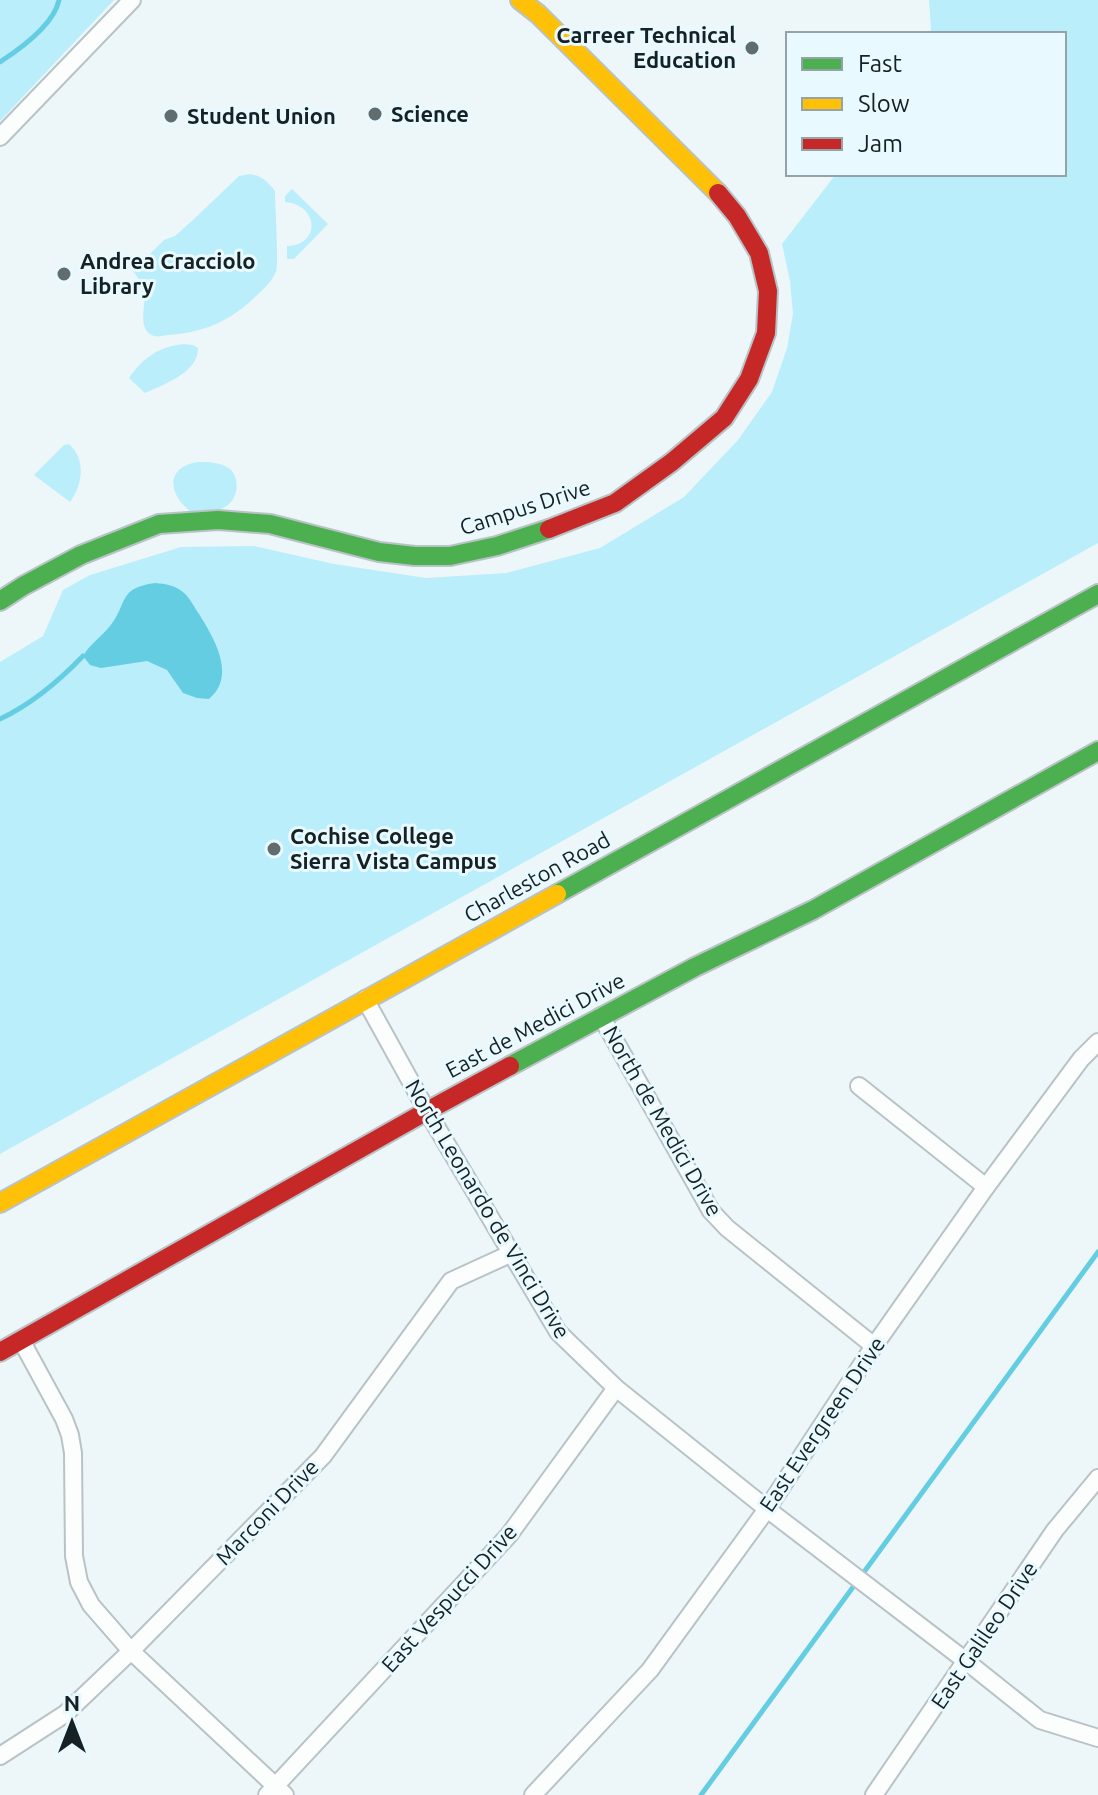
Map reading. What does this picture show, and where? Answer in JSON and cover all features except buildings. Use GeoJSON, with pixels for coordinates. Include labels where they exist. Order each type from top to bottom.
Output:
{"type":"FeatureCollection","features":[{"type":"Feature","properties":{"kind":"street"},"geometry":{"type":"LineString","coordinates":[[0,137],[132,0]]}},
{"type":"Feature","properties":{"kind":"street","name":"Campus Drive"},"geometry":{"type":"LineString","coordinates":[[0,601],[81,555],[159,524],[218,520],[270,524],[379,552],[415,556],[450,556],[497,546],[615,503],[672,462],[724,418],[749,379],[766,333],[768,291],[759,253],[737,216],[709,183],[538,14],[520,0]]}},
{"type":"Feature","properties":{"kind":"street","name":"Charleston Road"},"geometry":{"type":"LineString","coordinates":[[0,1203],[1098,594]]}},
{"type":"Feature","properties":{"kind":"street","name":"East de Medici Drive"},"geometry":{"type":"LineString","coordinates":[[0,1352],[427,1111],[695,967],[813,910],[1098,751]]}},
{"type":"Feature","properties":{"kind":"street","name":"North Leonardo de Vinci Drive"},"geometry":{"type":"LineString","coordinates":[[365,999],[427,1111],[558,1332],[616,1388],[1040,1720],[1098,1738]]}},
{"type":"Feature","properties":{"kind":"street","name":"North de Medici Drive"},"geometry":{"type":"LineString","coordinates":[[601,1016],[711,1211],[727,1228],[874,1346]]}},
{"type":"Feature","properties":{"kind":"street","name":"East Evergreen Drive"},"geometry":{"type":"LineString","coordinates":[[533,1795],[650,1670],[767,1509],[874,1346],[986,1187],[1081,1059],[1098,1042]]}},
{"type":"Feature","properties":{"kind":"street"},"geometry":{"type":"LineString","coordinates":[[859,1086],[986,1187]]}},
{"type":"Feature","properties":{"kind":"street","name":"Marconi Drive"},"geometry":{"type":"LineString","coordinates":[[0,1756],[65,1714],[323,1456],[451,1281],[512,1253]]}},
{"type":"Feature","properties":{"kind":"street"},"geometry":{"type":"LineString","coordinates":[[21,1340],[70,1435],[73,1453],[74,1556],[79,1582],[91,1605],[131,1651],[276,1792]]}},
{"type":"Feature","properties":{"kind":"street","name":"East Vespucci Drive"},"geometry":{"type":"LineString","coordinates":[[276,1792],[509,1535],[616,1388]]}},
{"type":"Feature","properties":{"kind":"street","name":"East Galileo Drive"},"geometry":{"type":"LineString","coordinates":[[874,1795],[1055,1530],[1098,1478]]}},
{"type":"Feature","properties":{"kind":"shaded area"},"geometry":{"type":"Polygon","coordinates":[[[0,0],[114,0],[0,121],[0,0]]]}},
{"type":"Feature","properties":{"kind":"shaded area"},"geometry":{"type":"Polygon","coordinates":[[[929,0],[1098,0],[1098,543],[0,1154],[0,662],[43,636],[63,590],[90,575],[181,547],[254,546],[334,564],[426,578],[506,573],[600,548],[684,497],[738,440],[772,392],[787,348],[793,314],[782,244],[834,176],[1066,176],[1066,32],[930,32],[929,0]]]}},
{"type":"Feature","properties":{"kind":"shaded area"},"geometry":{"type":"Polygon","coordinates":[[[250,174],[264,180],[275,191],[276,272],[246,305],[216,324],[181,334],[152,335],[144,326],[143,287],[133,271],[239,176],[250,174]]]}},
{"type":"Feature","properties":{"kind":"shaded area"},"geometry":{"type":"Polygon","coordinates":[[[292,189],[328,224],[294,259],[287,259],[287,246],[306,239],[312,225],[304,210],[285,202],[285,196],[292,189]]]}},
{"type":"Feature","properties":{"kind":"shaded area"},"geometry":{"type":"Polygon","coordinates":[[[183,344],[198,348],[197,356],[179,376],[145,393],[129,378],[152,355],[183,344]]]}},
{"type":"Feature","properties":{"kind":"shaded area"},"geometry":{"type":"Polygon","coordinates":[[[69,444],[78,457],[81,472],[70,502],[34,475],[64,445],[69,444]]]}},
{"type":"Feature","properties":{"kind":"shaded area"},"geometry":{"type":"Polygon","coordinates":[[[198,462],[223,465],[233,473],[237,484],[235,496],[228,505],[216,510],[190,511],[177,497],[173,482],[175,475],[187,465],[198,462]]]}},
{"type":"Feature","properties":{"kind":"water"},"geometry":{"type":"Polygon","coordinates":[[[167,584],[186,595],[216,645],[222,668],[221,679],[209,699],[183,693],[167,670],[147,661],[101,668],[90,665],[83,656],[116,618],[129,593],[143,585],[167,584]]]}},
{"type":"Feature","properties":{"kind":"waterway"},"geometry":{"type":"LineString","coordinates":[[0,62],[43,27],[59,0]]}},
{"type":"Feature","properties":{"kind":"waterway"},"geometry":{"type":"LineString","coordinates":[[0,719],[44,691],[83,656]]}},
{"type":"Feature","properties":{"kind":"waterway"},"geometry":{"type":"LineString","coordinates":[[701,1795],[1098,1252]]}},
{"type":"Feature","properties":{"kind":"traffic: fast"},"geometry":{"type":"LineString","coordinates":[[0,601],[81,555],[159,524],[218,520],[270,524],[379,552],[415,556],[450,556],[497,546],[549,529]]}},
{"type":"Feature","properties":{"kind":"traffic: fast"},"geometry":{"type":"LineString","coordinates":[[557,894],[1098,594]]}},
{"type":"Feature","properties":{"kind":"traffic: fast"},"geometry":{"type":"LineString","coordinates":[[510,1066],[695,967],[813,910],[1098,751]]}},
{"type":"Feature","properties":{"kind":"traffic: slow"},"geometry":{"type":"LineString","coordinates":[[520,0],[538,14],[718,193]]}},
{"type":"Feature","properties":{"kind":"traffic: slow"},"geometry":{"type":"LineString","coordinates":[[0,1203],[557,894]]}},
{"type":"Feature","properties":{"kind":"traffic: jam"},"geometry":{"type":"LineString","coordinates":[[549,529],[615,503],[672,462],[724,418],[749,379],[766,333],[768,291],[759,253],[737,216],[718,193]]}},
{"type":"Feature","properties":{"kind":"traffic: jam"},"geometry":{"type":"LineString","coordinates":[[0,1352],[510,1066]]}},
{"type":"Feature","properties":{"kind":"place","name":"Carreer Technical Education"},"geometry":{"type":"Point","coordinates":[752,48]}},
{"type":"Feature","properties":{"kind":"place","name":"Science"},"geometry":{"type":"Point","coordinates":[375,114]}},
{"type":"Feature","properties":{"kind":"place","name":"Student Union"},"geometry":{"type":"Point","coordinates":[171,116]}},
{"type":"Feature","properties":{"kind":"place","name":"Andrea Cracciolo Library"},"geometry":{"type":"Point","coordinates":[64,274]}},
{"type":"Feature","properties":{"kind":"place","name":"Cochise College Sierra Vista Campus"},"geometry":{"type":"Point","coordinates":[274,849]}}]}
